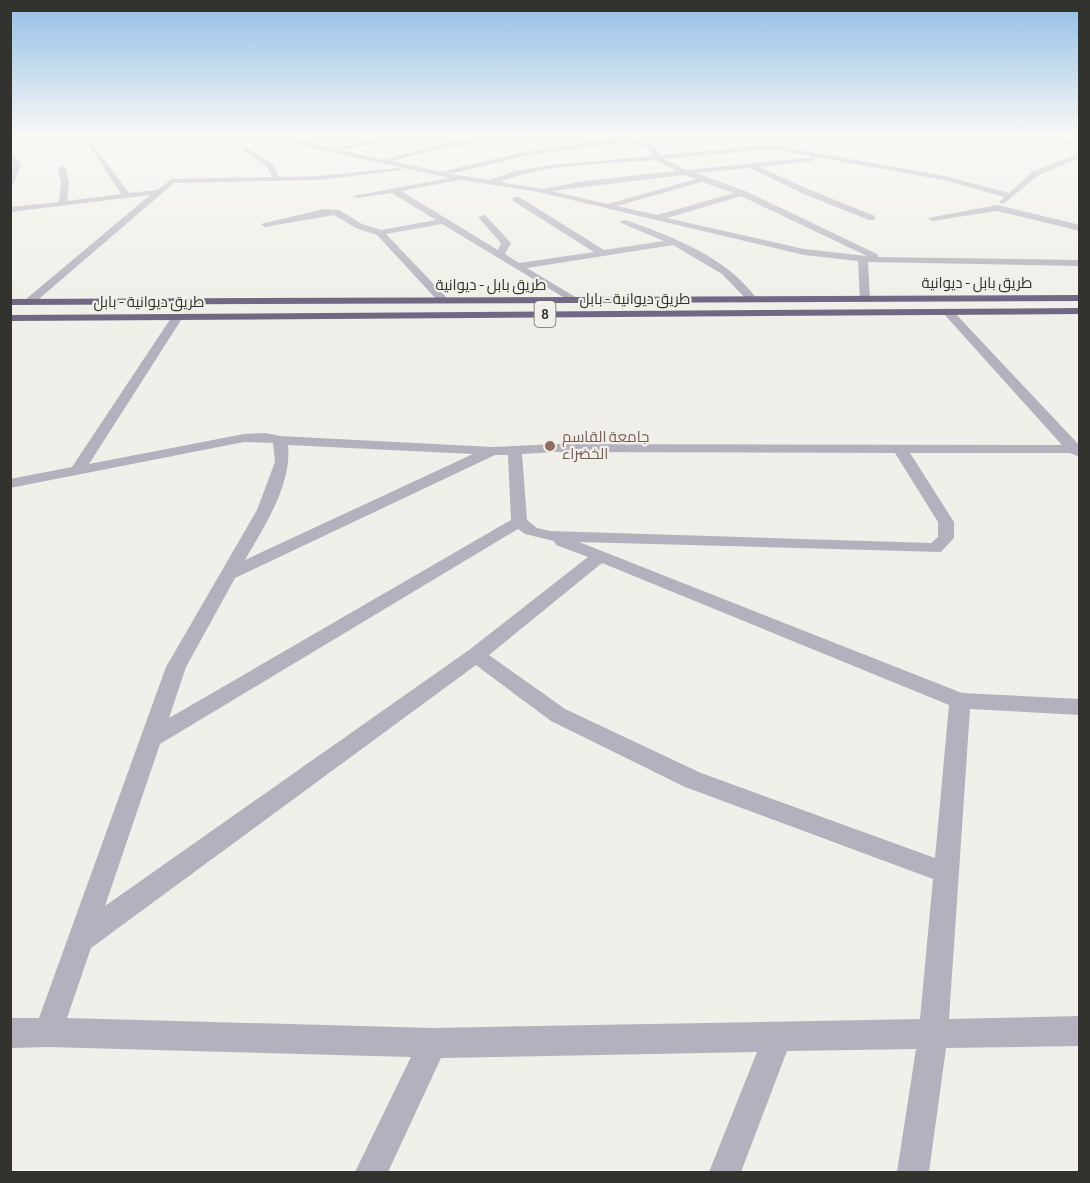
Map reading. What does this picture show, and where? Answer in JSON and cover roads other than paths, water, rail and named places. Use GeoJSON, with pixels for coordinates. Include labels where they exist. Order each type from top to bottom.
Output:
{"type":"FeatureCollection","features":[{"type":"Feature","properties":{"kind":"highway"},"geometry":{"type":"LineString","coordinates":[[919,298],[938,305],[939,309],[934,312]]}},
{"type":"Feature","properties":{"kind":"highway"},"geometry":{"type":"LineString","coordinates":[[936,298],[948,312]]}},
{"type":"Feature","properties":{"kind":"highway"},"geometry":{"type":"LineString","coordinates":[[954,298],[949,302],[951,306],[967,312]]}},
{"type":"Feature","properties":{"kind":"highway","name":"طريق بابل - ديوانية"},"geometry":{"type":"LineString","coordinates":[[10,302],[1080,298]]}},
{"type":"Feature","properties":{"kind":"highway"},"geometry":{"type":"LineString","coordinates":[[268,316],[286,308],[287,305],[279,301]]}},
{"type":"Feature","properties":{"kind":"highway"},"geometry":{"type":"LineString","coordinates":[[314,316],[306,311],[307,308],[325,301]]}},
{"type":"Feature","properties":{"kind":"highway","name":"طريق ديوانية - بابل"},"geometry":{"type":"LineString","coordinates":[[13,319],[1080,311]]}},
{"type":"Feature","properties":{"kind":"street"},"geometry":{"type":"LineString","coordinates":[[63,203],[64,189]]}},
{"type":"Feature","properties":{"kind":"street"},"geometry":{"type":"LineString","coordinates":[[122,189],[126,195]]}},
{"type":"Feature","properties":{"kind":"street"},"geometry":{"type":"LineString","coordinates":[[29,302],[160,189]]}},
{"type":"Feature","properties":{"kind":"street"},"geometry":{"type":"LineString","coordinates":[[357,196],[405,189]]}},
{"type":"Feature","properties":{"kind":"street"},"geometry":{"type":"LineString","coordinates":[[533,189],[804,252],[863,259],[956,262],[1079,261],[1076,271],[1080,278]]}},
{"type":"Feature","properties":{"kind":"street"},"geometry":{"type":"LineString","coordinates":[[539,190],[544,189]]}},
{"type":"Feature","properties":{"kind":"street"},"geometry":{"type":"LineString","coordinates":[[608,206],[666,189]]}},
{"type":"Feature","properties":{"kind":"street"},"geometry":{"type":"LineString","coordinates":[[732,189],[881,259]]}},
{"type":"Feature","properties":{"kind":"street"},"geometry":{"type":"LineString","coordinates":[[801,189],[872,218]]}},
{"type":"Feature","properties":{"kind":"street"},"geometry":{"type":"LineString","coordinates":[[986,189],[1011,196]]}},
{"type":"Feature","properties":{"kind":"street"},"geometry":{"type":"LineString","coordinates":[[997,208],[1018,189]]}},
{"type":"Feature","properties":{"kind":"street"},"geometry":{"type":"LineString","coordinates":[[395,191],[573,300]]}},
{"type":"Feature","properties":{"kind":"street"},"geometry":{"type":"LineString","coordinates":[[10,210],[157,192]]}},
{"type":"Feature","properties":{"kind":"street"},"geometry":{"type":"LineString","coordinates":[[786,195],[807,192]]}},
{"type":"Feature","properties":{"kind":"street"},"geometry":{"type":"LineString","coordinates":[[659,218],[742,193]]}},
{"type":"Feature","properties":{"kind":"street"},"geometry":{"type":"LineString","coordinates":[[754,199],[775,196]]}},
{"type":"Feature","properties":{"kind":"street"},"geometry":{"type":"LineString","coordinates":[[516,199],[602,253]]}},
{"type":"Feature","properties":{"kind":"street"},"geometry":{"type":"LineString","coordinates":[[932,218],[997,208],[1080,228]]}},
{"type":"Feature","properties":{"kind":"street"},"geometry":{"type":"LineString","coordinates":[[265,224],[336,212],[359,226],[380,233],[443,300]]}},
{"type":"Feature","properties":{"kind":"street"},"geometry":{"type":"LineString","coordinates":[[482,217],[506,243],[500,255]]}},
{"type":"Feature","properties":{"kind":"street"},"geometry":{"type":"LineString","coordinates":[[380,233],[443,221]]}},
{"type":"Feature","properties":{"kind":"street"},"geometry":{"type":"LineString","coordinates":[[623,222],[676,242],[731,275],[739,281],[752,299]]}},
{"type":"Feature","properties":{"kind":"street"},"geometry":{"type":"LineString","coordinates":[[519,266],[676,242]]}},
{"type":"Feature","properties":{"kind":"street"},"geometry":{"type":"LineString","coordinates":[[863,259],[865,298]]}},
{"type":"Feature","properties":{"kind":"street"},"geometry":{"type":"LineString","coordinates":[[948,312],[1077,452]]}},
{"type":"Feature","properties":{"kind":"street"},"geometry":{"type":"LineString","coordinates":[[76,472],[177,317]]}},
{"type":"Feature","properties":{"kind":"street"},"geometry":{"type":"LineString","coordinates":[[10,484],[244,438],[266,437],[280,440],[492,451],[555,448],[1077,452]]}},
{"type":"Feature","properties":{"kind":"street"},"geometry":{"type":"LineString","coordinates":[[48,1032],[176,667],[265,510],[282,462],[280,440]]}},
{"type":"Feature","properties":{"kind":"street"},"geometry":{"type":"LineString","coordinates":[[549,536],[935,548],[946,538],[946,522],[900,449]]}},
{"type":"Feature","properties":{"kind":"street"},"geometry":{"type":"LineString","coordinates":[[229,574],[492,451]]}},
{"type":"Feature","properties":{"kind":"street"},"geometry":{"type":"LineString","coordinates":[[515,451],[519,522],[531,531],[549,536],[960,701],[1080,707]]}},
{"type":"Feature","properties":{"kind":"street"},"geometry":{"type":"LineString","coordinates":[[151,739],[519,522]]}},
{"type":"Feature","properties":{"kind":"street"},"geometry":{"type":"LineString","coordinates":[[81,939],[476,655],[599,557]]}},
{"type":"Feature","properties":{"kind":"street"},"geometry":{"type":"LineString","coordinates":[[476,655],[558,715],[693,780],[946,873]]}},
{"type":"Feature","properties":{"kind":"street"},"geometry":{"type":"LineString","coordinates":[[913,1173],[933,1034],[960,701]]}},
{"type":"Feature","properties":{"kind":"street"},"geometry":{"type":"LineString","coordinates":[[10,1033],[48,1032],[433,1043],[1080,1031]]}},
{"type":"Feature","properties":{"kind":"street"},"geometry":{"type":"LineString","coordinates":[[724,1173],[778,1036]]}},
{"type":"Feature","properties":{"kind":"street"},"geometry":{"type":"LineString","coordinates":[[371,1173],[433,1043]]}},
{"type":"Feature","properties":{"kind":"place","name":"جامعة القاسم الخضراء"},"geometry":{"type":"Point","coordinates":[550,446]}}]}
